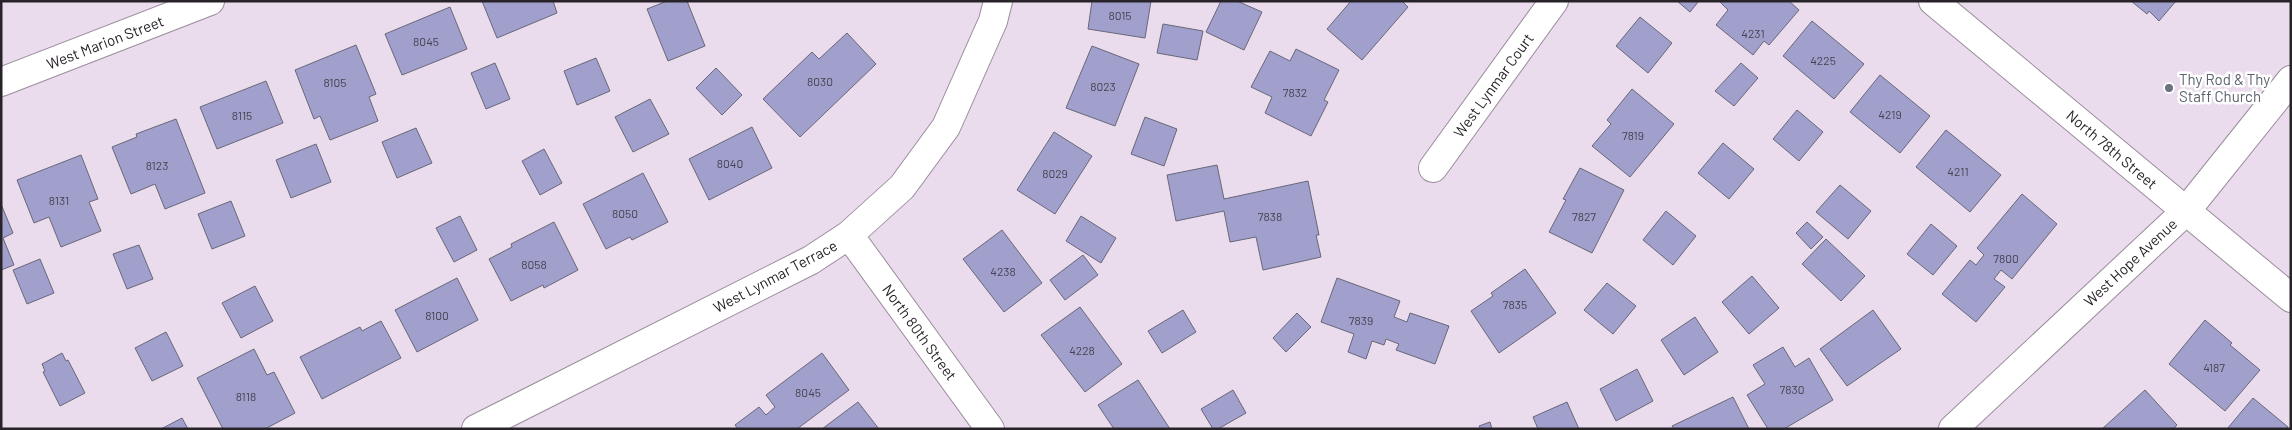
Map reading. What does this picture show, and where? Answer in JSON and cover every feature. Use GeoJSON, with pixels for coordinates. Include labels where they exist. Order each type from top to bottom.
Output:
{"type":"FeatureCollection","features":[{"type":"Feature","properties":{"kind":"street","name":"West Marion Street"},"geometry":{"type":"LineString","coordinates":[[1,82],[210,1]]}},
{"type":"Feature","properties":{"kind":"street","name":"West Lynmar Terrace"},"geometry":{"type":"LineString","coordinates":[[476,429],[811,260],[849,235],[902,187],[946,127],[993,21],[998,1]]}},
{"type":"Feature","properties":{"kind":"street","name":"West Lynmar Court"},"geometry":{"type":"LineString","coordinates":[[1433,168],[1554,1]]}},
{"type":"Feature","properties":{"kind":"street","name":"North 78th Street"},"geometry":{"type":"LineString","coordinates":[[1934,1],[2291,298]]}},
{"type":"Feature","properties":{"kind":"street","name":"West Hope Avenue"},"geometry":{"type":"LineString","coordinates":[[1953,429],[2186,211],[2291,80]]}},
{"type":"Feature","properties":{"kind":"street","name":"North 80th Street"},"geometry":{"type":"LineString","coordinates":[[849,235],[990,429]]}},
{"type":"Feature","properties":{"kind":"building"},"geometry":{"type":"Polygon","coordinates":[[[482,1],[553,1],[557,13],[497,38],[482,1]]]}},
{"type":"Feature","properties":{"kind":"building"},"geometry":{"type":"Polygon","coordinates":[[[667,1],[687,1],[705,46],[668,61],[647,9],[667,1]]]}},
{"type":"Feature","properties":{"kind":"building"},"geometry":{"type":"Polygon","coordinates":[[[1092,1],[1151,1],[1145,38],[1088,29],[1092,1]]]}},
{"type":"Feature","properties":{"kind":"building"},"geometry":{"type":"Polygon","coordinates":[[[1221,1],[1237,1],[1262,12],[1244,50],[1206,32],[1221,1]]]}},
{"type":"Feature","properties":{"kind":"building"},"geometry":{"type":"Polygon","coordinates":[[[1351,1],[1402,1],[1408,7],[1362,60],[1327,29],[1351,1]]]}},
{"type":"Feature","properties":{"kind":"building"},"geometry":{"type":"Polygon","coordinates":[[[1677,1],[1699,1],[1690,12],[1677,1]]]}},
{"type":"Feature","properties":{"kind":"building"},"geometry":{"type":"Polygon","coordinates":[[[1719,1],[1789,1],[1799,10],[1769,45],[1764,41],[1753,55],[1716,25],[1728,10],[1719,1]]]}},
{"type":"Feature","properties":{"kind":"building"},"geometry":{"type":"Polygon","coordinates":[[[2131,1],[2176,1],[2159,21],[2149,11],[2147,14],[2131,1]]]}},
{"type":"Feature","properties":{"kind":"building"},"geometry":{"type":"Polygon","coordinates":[[[450,7],[467,49],[402,75],[385,34],[450,7]]]}},
{"type":"Feature","properties":{"kind":"building"},"geometry":{"type":"Polygon","coordinates":[[[1640,17],[1672,43],[1648,73],[1616,46],[1640,17]]]}},
{"type":"Feature","properties":{"kind":"building"},"geometry":{"type":"Polygon","coordinates":[[[1812,21],[1864,64],[1834,99],[1783,56],[1812,21]]]}},
{"type":"Feature","properties":{"kind":"building"},"geometry":{"type":"Polygon","coordinates":[[[1163,24],[1203,31],[1197,60],[1157,53],[1163,24]]]}},
{"type":"Feature","properties":{"kind":"building"},"geometry":{"type":"Polygon","coordinates":[[[847,33],[876,64],[800,137],[763,99],[812,52],[819,59],[847,33]]]}},
{"type":"Feature","properties":{"kind":"building"},"geometry":{"type":"Polygon","coordinates":[[[356,45],[376,94],[369,97],[378,121],[330,140],[320,116],[314,119],[295,70],[356,45]]]}},
{"type":"Feature","properties":{"kind":"building"},"geometry":{"type":"Polygon","coordinates":[[[1092,46],[1139,64],[1115,126],[1066,108],[1092,46]]]}},
{"type":"Feature","properties":{"kind":"building"},"geometry":{"type":"Polygon","coordinates":[[[1296,49],[1339,70],[1324,100],[1328,102],[1311,136],[1265,113],[1272,97],[1251,87],[1270,51],[1290,61],[1296,49]]]}},
{"type":"Feature","properties":{"kind":"building"},"geometry":{"type":"Polygon","coordinates":[[[596,58],[610,91],[577,105],[564,71],[596,58]]]}},
{"type":"Feature","properties":{"kind":"building"},"geometry":{"type":"Polygon","coordinates":[[[495,63],[510,99],[486,109],[471,73],[495,63]]]}},
{"type":"Feature","properties":{"kind":"building"},"geometry":{"type":"Polygon","coordinates":[[[1741,63],[1758,78],[1734,106],[1715,91],[1741,63]]]}},
{"type":"Feature","properties":{"kind":"building"},"geometry":{"type":"Polygon","coordinates":[[[716,68],[742,95],[722,115],[696,88],[716,68]]]}},
{"type":"Feature","properties":{"kind":"building"},"geometry":{"type":"Polygon","coordinates":[[[1880,75],[1930,116],[1900,153],[1850,112],[1880,75]]]}},
{"type":"Feature","properties":{"kind":"building"},"geometry":{"type":"Polygon","coordinates":[[[266,81],[283,123],[217,149],[200,107],[266,81]]]}},
{"type":"Feature","properties":{"kind":"building"},"geometry":{"type":"Polygon","coordinates":[[[1632,89],[1674,124],[1630,177],[1592,146],[1611,124],[1607,120],[1632,89]]]}},
{"type":"Feature","properties":{"kind":"building"},"geometry":{"type":"Polygon","coordinates":[[[650,99],[669,134],[633,152],[615,117],[650,99]]]}},
{"type":"Feature","properties":{"kind":"building"},"geometry":{"type":"Polygon","coordinates":[[[1797,110],[1823,132],[1799,161],[1773,139],[1797,110]]]}},
{"type":"Feature","properties":{"kind":"building"},"geometry":{"type":"Polygon","coordinates":[[[1145,117],[1177,129],[1164,166],[1131,154],[1145,117]]]}},
{"type":"Feature","properties":{"kind":"building"},"geometry":{"type":"Polygon","coordinates":[[[176,119],[205,193],[165,209],[155,184],[131,194],[112,147],[137,137],[136,134],[176,119]]]}},
{"type":"Feature","properties":{"kind":"building"},"geometry":{"type":"Polygon","coordinates":[[[752,127],[772,168],[709,200],[689,159],[752,127]]]}},
{"type":"Feature","properties":{"kind":"building"},"geometry":{"type":"Polygon","coordinates":[[[416,128],[432,163],[397,178],[382,142],[416,128]]]}},
{"type":"Feature","properties":{"kind":"building"},"geometry":{"type":"Polygon","coordinates":[[[1946,130],[2001,175],[1970,212],[1916,167],[1946,130]]]}},
{"type":"Feature","properties":{"kind":"building"},"geometry":{"type":"Polygon","coordinates":[[[1054,132],[1092,156],[1055,214],[1017,190],[1054,132]]]}},
{"type":"Feature","properties":{"kind":"building"},"geometry":{"type":"Polygon","coordinates":[[[1723,143],[1754,169],[1729,199],[1698,173],[1723,143]]]}},
{"type":"Feature","properties":{"kind":"building"},"geometry":{"type":"Polygon","coordinates":[[[316,144],[331,182],[291,198],[276,160],[316,144]]]}},
{"type":"Feature","properties":{"kind":"building"},"geometry":{"type":"Polygon","coordinates":[[[544,149],[562,183],[540,195],[522,161],[544,149]]]}},
{"type":"Feature","properties":{"kind":"building"},"geometry":{"type":"Polygon","coordinates":[[[81,155],[98,199],[89,202],[101,231],[61,247],[49,217],[34,223],[17,180],[81,155]]]}},
{"type":"Feature","properties":{"kind":"building"},"geometry":{"type":"Polygon","coordinates":[[[1217,165],[1224,199],[1308,181],[1319,235],[1316,235],[1321,257],[1263,270],[1256,237],[1230,242],[1224,211],[1176,221],[1167,175],[1217,165]]]}},
{"type":"Feature","properties":{"kind":"building"},"geometry":{"type":"Polygon","coordinates":[[[1580,168],[1624,190],[1592,253],[1549,232],[1566,200],[1563,199],[1580,168]]]}},
{"type":"Feature","properties":{"kind":"building"},"geometry":{"type":"Polygon","coordinates":[[[643,173],[668,222],[632,240],[630,237],[606,249],[583,204],[643,173]]]}},
{"type":"Feature","properties":{"kind":"building"},"geometry":{"type":"Polygon","coordinates":[[[1840,185],[1871,211],[1848,239],[1816,212],[1840,185]]]}},
{"type":"Feature","properties":{"kind":"building"},"geometry":{"type":"Polygon","coordinates":[[[2022,194],[2057,224],[2012,279],[2001,270],[1994,279],[2005,287],[1976,322],[1942,294],[1970,260],[1976,265],[1984,255],[1977,248],[2022,194]]]}},
{"type":"Feature","properties":{"kind":"building"},"geometry":{"type":"Polygon","coordinates":[[[231,201],[245,236],[212,249],[198,214],[231,201]]]}},
{"type":"Feature","properties":{"kind":"building"},"geometry":{"type":"Polygon","coordinates":[[[1,204],[13,233],[3,238],[14,265],[1,270],[1,204]]]}},
{"type":"Feature","properties":{"kind":"building"},"geometry":{"type":"Polygon","coordinates":[[[1666,211],[1696,236],[1673,265],[1643,240],[1666,211]]]}},
{"type":"Feature","properties":{"kind":"building"},"geometry":{"type":"Polygon","coordinates":[[[460,216],[477,250],[454,262],[436,228],[460,216]]]}},
{"type":"Feature","properties":{"kind":"building"},"geometry":{"type":"Polygon","coordinates":[[[1081,216],[1116,238],[1101,263],[1066,241],[1081,216]]]}},
{"type":"Feature","properties":{"kind":"building"},"geometry":{"type":"Polygon","coordinates":[[[554,222],[578,270],[544,288],[543,285],[511,301],[489,259],[512,247],[511,244],[554,222]]]}},
{"type":"Feature","properties":{"kind":"building"},"geometry":{"type":"Polygon","coordinates":[[[1807,222],[1823,237],[1811,249],[1796,233],[1807,222]]]}},
{"type":"Feature","properties":{"kind":"building"},"geometry":{"type":"Polygon","coordinates":[[[1931,224],[1957,246],[1933,275],[1907,254],[1931,224]]]}},
{"type":"Feature","properties":{"kind":"building"},"geometry":{"type":"Polygon","coordinates":[[[1002,230],[1042,283],[1004,312],[963,259],[1002,230]]]}},
{"type":"Feature","properties":{"kind":"building"},"geometry":{"type":"Polygon","coordinates":[[[1826,239],[1865,276],[1841,301],[1802,264],[1826,239]]]}},
{"type":"Feature","properties":{"kind":"building"},"geometry":{"type":"Polygon","coordinates":[[[139,245],[153,279],[127,289],[113,254],[139,245]]]}},
{"type":"Feature","properties":{"kind":"building"},"geometry":{"type":"Polygon","coordinates":[[[1083,255],[1098,275],[1065,300],[1050,280],[1083,255]]]}},
{"type":"Feature","properties":{"kind":"building"},"geometry":{"type":"Polygon","coordinates":[[[40,259],[54,293],[27,304],[13,270],[40,259]]]}},
{"type":"Feature","properties":{"kind":"building"},"geometry":{"type":"Polygon","coordinates":[[[1525,269],[1556,313],[1499,353],[1471,311],[1493,296],[1491,293],[1525,269]]]}},
{"type":"Feature","properties":{"kind":"building"},"geometry":{"type":"Polygon","coordinates":[[[1752,276],[1779,308],[1749,334],[1722,302],[1752,276]]]}},
{"type":"Feature","properties":{"kind":"building"},"geometry":{"type":"Polygon","coordinates":[[[457,278],[478,320],[417,352],[395,310],[457,278]]]}},
{"type":"Feature","properties":{"kind":"building"},"geometry":{"type":"Polygon","coordinates":[[[1337,278],[1400,301],[1394,317],[1407,322],[1410,313],[1449,326],[1435,364],[1396,350],[1399,344],[1386,339],[1384,345],[1372,341],[1366,359],[1348,352],[1354,334],[1321,322],[1337,278]]]}},
{"type":"Feature","properties":{"kind":"building"},"geometry":{"type":"Polygon","coordinates":[[[1607,283],[1636,306],[1613,334],[1584,310],[1607,283]]]}},
{"type":"Feature","properties":{"kind":"building"},"geometry":{"type":"Polygon","coordinates":[[[255,286],[273,321],[241,338],[222,303],[255,286]]]}},
{"type":"Feature","properties":{"kind":"building"},"geometry":{"type":"Polygon","coordinates":[[[1080,307],[1122,364],[1085,392],[1041,335],[1080,307]]]}},
{"type":"Feature","properties":{"kind":"building"},"geometry":{"type":"Polygon","coordinates":[[[1183,310],[1196,332],[1162,353],[1148,331],[1183,310]]]}},
{"type":"Feature","properties":{"kind":"building"},"geometry":{"type":"Polygon","coordinates":[[[1873,310],[1901,349],[1847,386],[1820,349],[1873,310]]]}},
{"type":"Feature","properties":{"kind":"building"},"geometry":{"type":"Polygon","coordinates":[[[1297,313],[1311,327],[1286,352],[1273,338],[1297,313]]]}},
{"type":"Feature","properties":{"kind":"building"},"geometry":{"type":"Polygon","coordinates":[[[1695,317],[1718,352],[1684,375],[1661,340],[1695,317]]]}},
{"type":"Feature","properties":{"kind":"building"},"geometry":{"type":"Polygon","coordinates":[[[2205,320],[2232,343],[2230,345],[2260,370],[2225,411],[2169,364],[2205,320]]]}},
{"type":"Feature","properties":{"kind":"building"},"geometry":{"type":"Polygon","coordinates":[[[381,321],[401,358],[322,399],[300,357],[360,327],[362,331],[381,321]]]}},
{"type":"Feature","properties":{"kind":"building"},"geometry":{"type":"Polygon","coordinates":[[[166,332],[183,366],[152,381],[135,348],[166,332]]]}},
{"type":"Feature","properties":{"kind":"building"},"geometry":{"type":"Polygon","coordinates":[[[1783,347],[1795,367],[1809,358],[1833,400],[1784,429],[1768,429],[1747,395],[1765,384],[1753,365],[1783,347]]]}},
{"type":"Feature","properties":{"kind":"building"},"geometry":{"type":"Polygon","coordinates":[[[254,349],[267,375],[274,372],[295,413],[265,429],[223,429],[197,378],[254,349]]]}},
{"type":"Feature","properties":{"kind":"building"},"geometry":{"type":"Polygon","coordinates":[[[62,353],[66,361],[68,360],[85,393],[60,406],[43,372],[45,371],[42,364],[62,353]]]}},
{"type":"Feature","properties":{"kind":"building"},"geometry":{"type":"Polygon","coordinates":[[[822,353],[849,390],[797,429],[738,429],[735,425],[759,407],[766,415],[775,407],[766,395],[822,353]]]}},
{"type":"Feature","properties":{"kind":"building"},"geometry":{"type":"Polygon","coordinates":[[[1637,369],[1653,401],[1616,421],[1600,389],[1637,369]]]}},
{"type":"Feature","properties":{"kind":"building"},"geometry":{"type":"Polygon","coordinates":[[[1138,380],[1170,429],[1114,429],[1098,405],[1138,380]]]}},
{"type":"Feature","properties":{"kind":"building"},"geometry":{"type":"Polygon","coordinates":[[[1233,390],[1246,413],[1218,429],[1213,429],[1201,409],[1233,390]]]}},
{"type":"Feature","properties":{"kind":"building"},"geometry":{"type":"Polygon","coordinates":[[[2145,390],[2177,425],[2173,429],[2102,429],[2145,390]]]}},
{"type":"Feature","properties":{"kind":"building"},"geometry":{"type":"Polygon","coordinates":[[[1733,397],[1749,429],[1674,429],[1672,426],[1733,397]]]}},
{"type":"Feature","properties":{"kind":"building"},"geometry":{"type":"Polygon","coordinates":[[[2253,398],[2288,427],[2287,429],[2227,429],[2253,398]]]}},
{"type":"Feature","properties":{"kind":"building"},"geometry":{"type":"Polygon","coordinates":[[[858,402],[879,429],[822,429],[858,402]]]}},
{"type":"Feature","properties":{"kind":"building"},"geometry":{"type":"Polygon","coordinates":[[[1567,402],[1579,429],[1538,429],[1533,417],[1567,402]]]}},
{"type":"Feature","properties":{"kind":"building"},"geometry":{"type":"Polygon","coordinates":[[[182,418],[188,429],[161,429],[182,418]]]}},
{"type":"Feature","properties":{"kind":"building"},"geometry":{"type":"Polygon","coordinates":[[[1490,422],[1492,429],[1481,429],[1479,426],[1490,422]]]}},
{"type":"Feature","properties":{"kind":"place","name":"Thy Rod & Thy Staff Church"},"geometry":{"type":"Point","coordinates":[2169,88]}}]}
